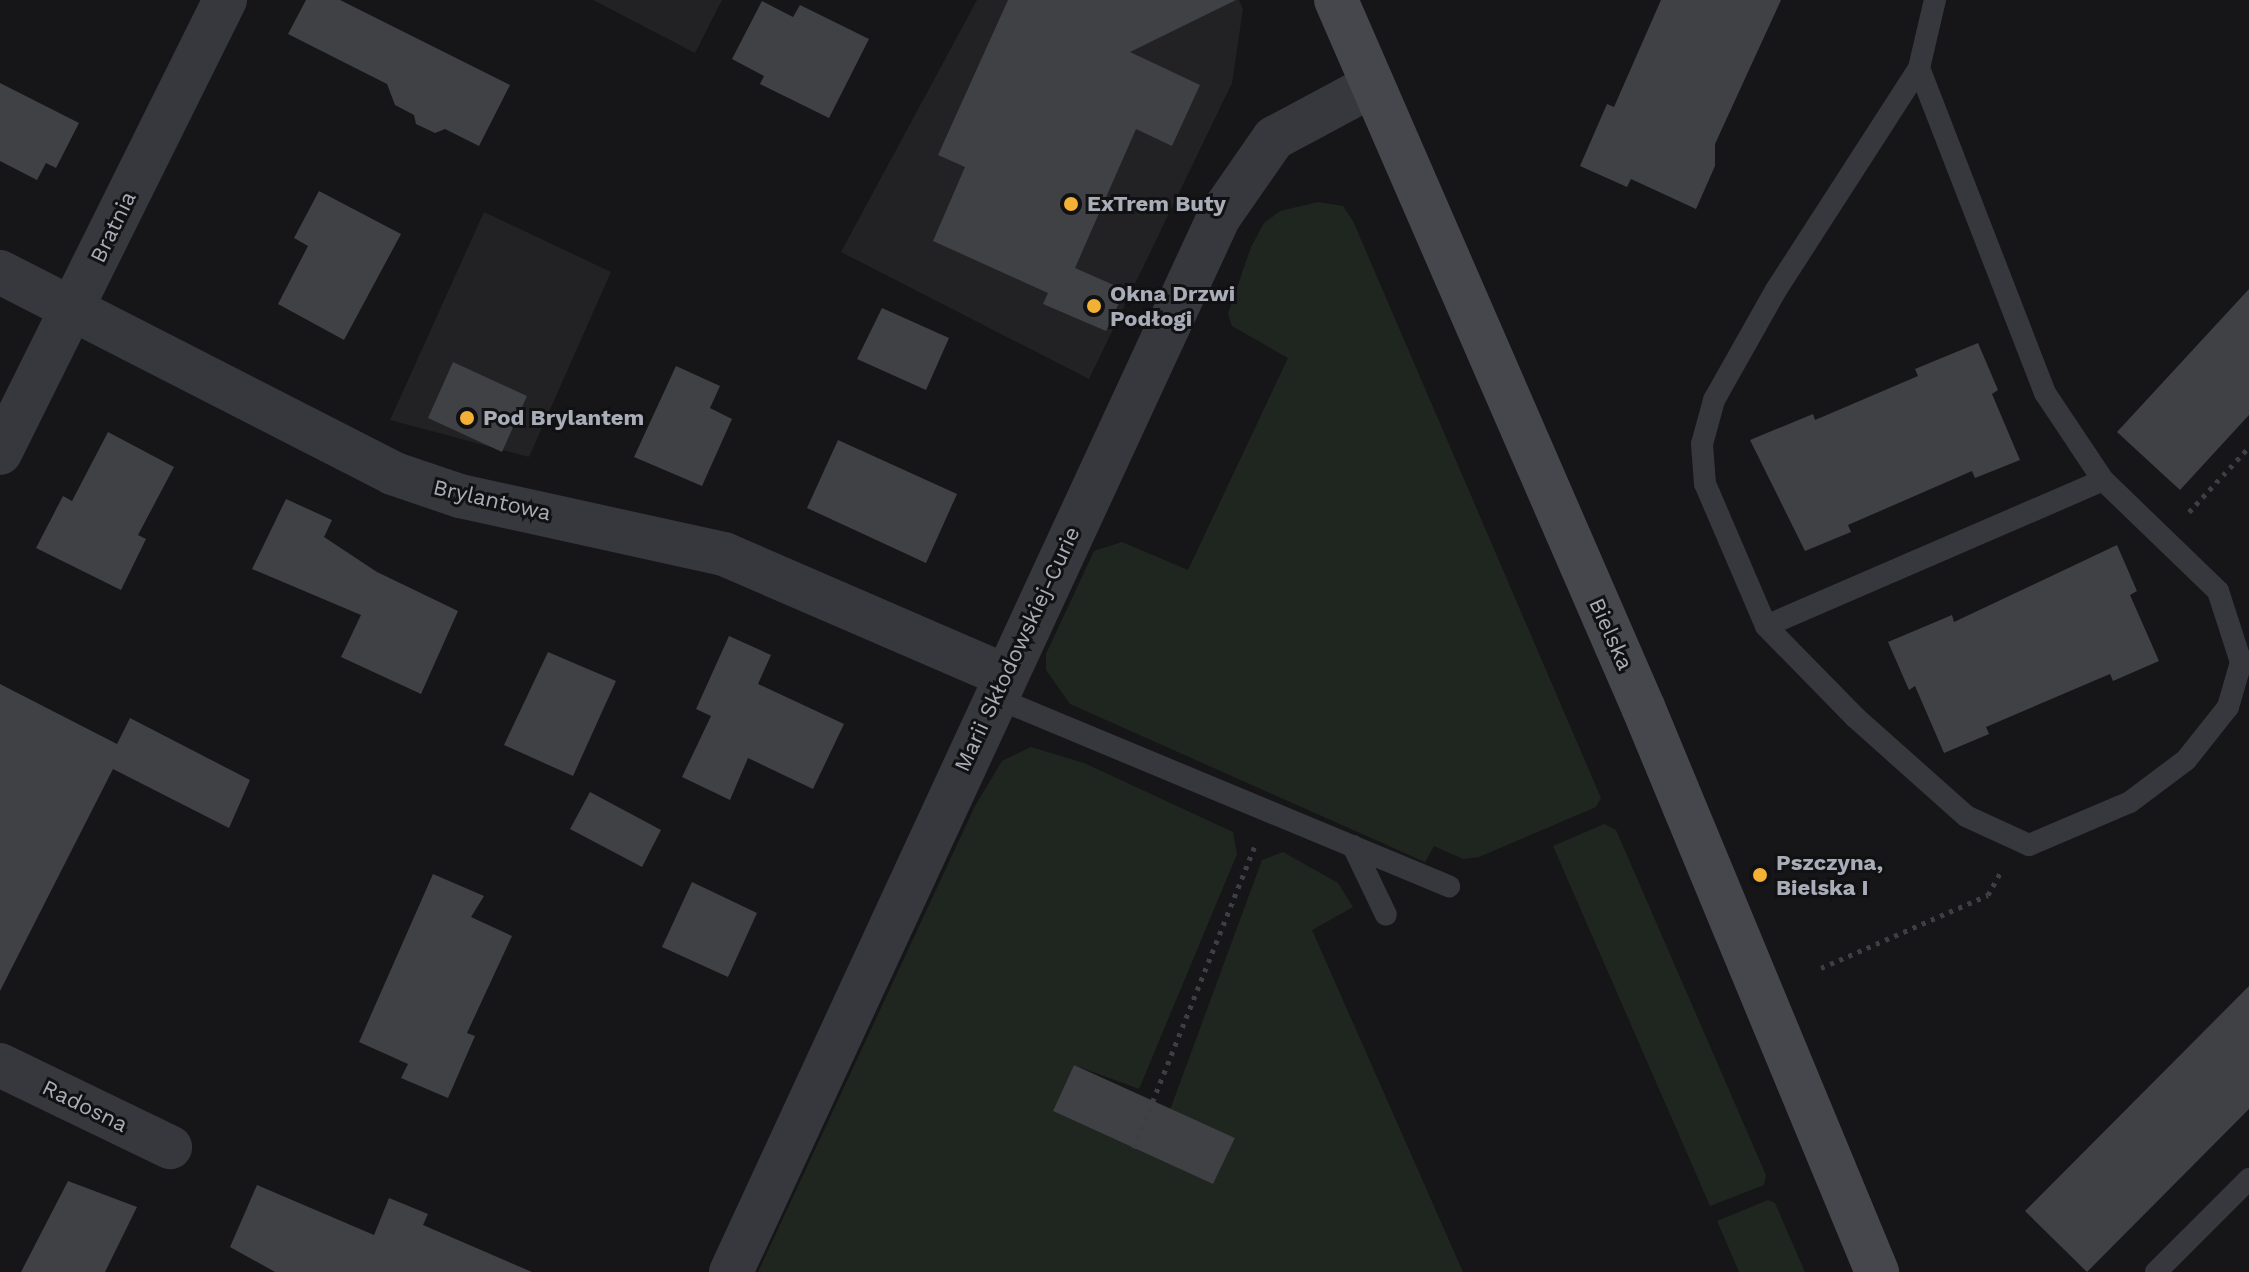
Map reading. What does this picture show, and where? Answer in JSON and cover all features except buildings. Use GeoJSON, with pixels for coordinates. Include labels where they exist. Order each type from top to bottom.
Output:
{"type":"FeatureCollection","features":[{"type":"Feature","properties":{"kind":"main road","name":"Bielska"},"geometry":{"type":"LineString","coordinates":[[1336,0],[1643,707],[1877,1272]]}},
{"type":"Feature","properties":{"kind":"street","name":"Bratnia"},"geometry":{"type":"LineString","coordinates":[[0,453],[225,0]]}},
{"type":"Feature","properties":{"kind":"street","name":"Marii Skłodowskiej-Curie"},"geometry":{"type":"LineString","coordinates":[[731,1272],[999,686],[1219,217],[1274,138],[1373,85]]}},
{"type":"Feature","properties":{"kind":"street","name":"Brylantowa"},"geometry":{"type":"LineString","coordinates":[[0,272],[392,473],[460,496],[724,554],[999,686]]}},
{"type":"Feature","properties":{"kind":"street","name":"Radosna"},"geometry":{"type":"LineString","coordinates":[[0,1065],[170,1147]]}},
{"type":"Feature","properties":{"kind":"lane"},"geometry":{"type":"LineString","coordinates":[[1919,68],[2045,393],[2103,480],[2218,591],[2241,662],[2228,707],[2186,760],[2130,802],[2029,845],[1966,816],[1855,717],[1766,626],[1705,484],[1706,429],[1714,400],[1776,290],[1919,68],[1935,0]]}},
{"type":"Feature","properties":{"kind":"lane"},"geometry":{"type":"LineString","coordinates":[[1766,626],[2103,480]]}},
{"type":"Feature","properties":{"kind":"lane"},"geometry":{"type":"LineString","coordinates":[[999,686],[1269,812],[1449,886]]}},
{"type":"Feature","properties":{"kind":"lane"},"geometry":{"type":"LineString","coordinates":[[1353,846],[1386,915]]}},
{"type":"Feature","properties":{"kind":"lane"},"geometry":{"type":"LineString","coordinates":[[2156,1272],[2249,1179]]}},
{"type":"Feature","properties":{"kind":"path"},"geometry":{"type":"LineString","coordinates":[[2163,539],[2249,448]]}},
{"type":"Feature","properties":{"kind":"path"},"geometry":{"type":"LineString","coordinates":[[1134,1148],[1269,812]]}},
{"type":"Feature","properties":{"kind":"path"},"geometry":{"type":"LineString","coordinates":[[1821,968],[1988,895],[2017,840]]}},
{"type":"Feature","properties":{"kind":"shaded area"},"geometry":{"type":"Polygon","coordinates":[[[593,0],[722,0],[695,53],[593,0]]]}},
{"type":"Feature","properties":{"kind":"shaded area"},"geometry":{"type":"Polygon","coordinates":[[[977,0],[1239,0],[1243,9],[1232,83],[1089,379],[841,252],[977,0]]]}},
{"type":"Feature","properties":{"kind":"shaded area"},"geometry":{"type":"Polygon","coordinates":[[[1318,202],[1343,206],[1353,221],[1601,798],[1596,807],[1479,857],[1463,859],[1434,846],[1425,862],[1070,704],[1046,670],[1046,654],[1094,551],[1122,542],[1188,570],[1288,358],[1232,326],[1228,314],[1251,247],[1264,223],[1280,211],[1318,202]]]}},
{"type":"Feature","properties":{"kind":"shaded area"},"geometry":{"type":"Polygon","coordinates":[[[484,212],[611,272],[529,457],[390,420],[484,212]]]}},
{"type":"Feature","properties":{"kind":"shaded area"},"geometry":{"type":"Polygon","coordinates":[[[1031,747],[1084,763],[1233,832],[1237,854],[1139,1089],[1074,1065],[1053,1111],[1213,1184],[1235,1138],[1170,1110],[1262,860],[1283,852],[1338,883],[1353,907],[1312,930],[1463,1272],[758,1272],[975,806],[1002,761],[1031,747]]]}},
{"type":"Feature","properties":{"kind":"shaded area"},"geometry":{"type":"Polygon","coordinates":[[[1604,824],[1616,830],[1766,1175],[1764,1185],[1710,1206],[1553,846],[1604,824]]]}},
{"type":"Feature","properties":{"kind":"shaded area"},"geometry":{"type":"Polygon","coordinates":[[[1768,1200],[1775,1203],[1805,1272],[1739,1272],[1717,1221],[1768,1200]]]}},
{"type":"Feature","properties":{"kind":"place","name":"ExTrem Buty"},"geometry":{"type":"Point","coordinates":[1071,204]}},
{"type":"Feature","properties":{"kind":"place","name":"Okna Drzwi Podłogi"},"geometry":{"type":"Point","coordinates":[1094,306]}},
{"type":"Feature","properties":{"kind":"place","name":"Pod Brylantem"},"geometry":{"type":"Point","coordinates":[467,418]}},
{"type":"Feature","properties":{"kind":"place","name":"Pszczyna, Bielska I"},"geometry":{"type":"Point","coordinates":[1760,875]}}]}
